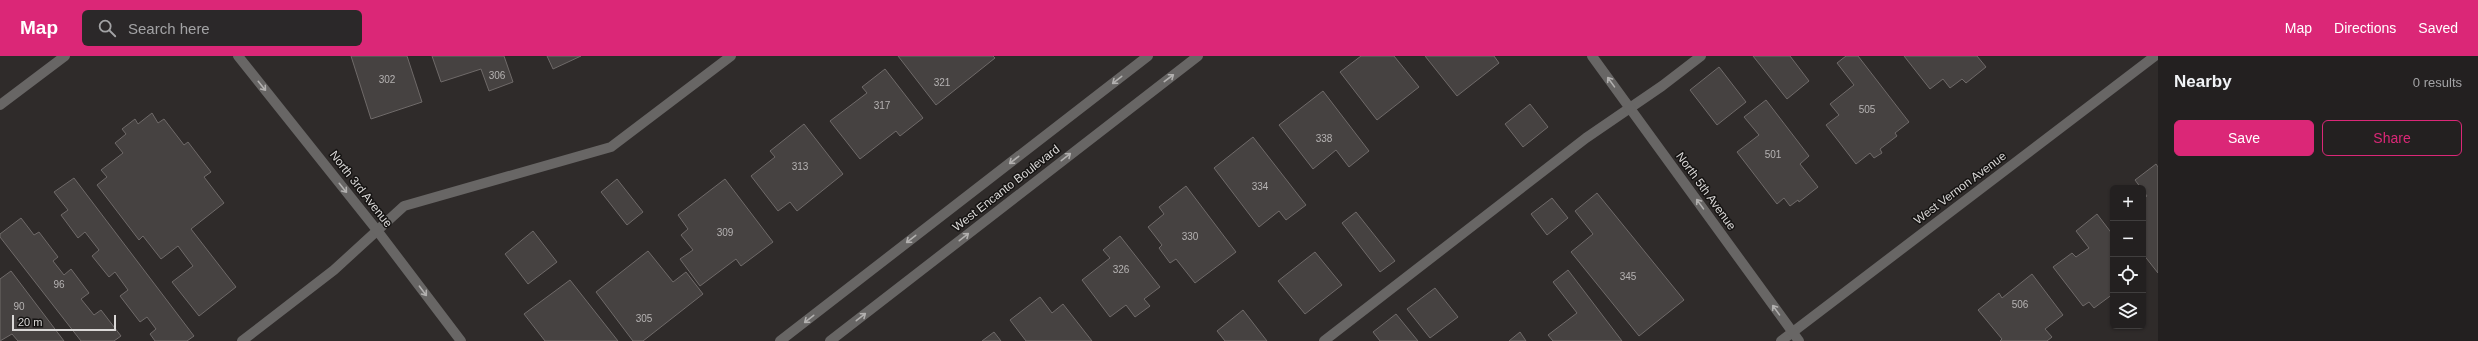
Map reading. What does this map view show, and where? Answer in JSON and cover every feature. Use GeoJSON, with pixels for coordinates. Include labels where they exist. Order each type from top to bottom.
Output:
{"type":"FeatureCollection","features":[{"type":"Feature","properties":{"kind":"street"},"geometry":{"type":"LineString","coordinates":[[0,105],[65,56]]}},
{"type":"Feature","properties":{"kind":"street","name":"North 3rd Avenue"},"geometry":{"type":"LineString","coordinates":[[238,56],[376,229],[461,341]]}},
{"type":"Feature","properties":{"kind":"street"},"geometry":{"type":"LineString","coordinates":[[242,341],[334,270],[376,229],[404,206],[611,147],[731,56]]}},
{"type":"Feature","properties":{"kind":"street","name":"West Encanto Boulevard"},"geometry":{"type":"LineString","coordinates":[[780,341],[1148,56]]}},
{"type":"Feature","properties":{"kind":"street","name":"West Encanto Boulevard"},"geometry":{"type":"LineString","coordinates":[[830,341],[1198,56]]}},
{"type":"Feature","properties":{"kind":"street","name":"North 5th Avenue"},"geometry":{"type":"LineString","coordinates":[[1592,56],[1799,341]]}},
{"type":"Feature","properties":{"kind":"street"},"geometry":{"type":"LineString","coordinates":[[1324,341],[1586,138],[1701,56]]}},
{"type":"Feature","properties":{"kind":"street","name":"West Vernon Avenue"},"geometry":{"type":"LineString","coordinates":[[1781,341],[2155,56]]}},
{"type":"Feature","properties":{"kind":"building"},"geometry":{"type":"Polygon","coordinates":[[[351,56],[407,56],[422,102],[371,119],[351,56]]]}},
{"type":"Feature","properties":{"kind":"building"},"geometry":{"type":"Polygon","coordinates":[[[432,56],[504,56],[513,82],[489,91],[481,69],[441,82],[432,56]]]}},
{"type":"Feature","properties":{"kind":"building"},"geometry":{"type":"Polygon","coordinates":[[[547,56],[581,56],[553,69],[547,56]]]}},
{"type":"Feature","properties":{"kind":"building"},"geometry":{"type":"Polygon","coordinates":[[[898,56],[993,56],[995,58],[936,105],[898,56]]]}},
{"type":"Feature","properties":{"kind":"building"},"geometry":{"type":"Polygon","coordinates":[[[1361,56],[1394,56],[1419,87],[1377,120],[1340,72],[1361,56]]]}},
{"type":"Feature","properties":{"kind":"building"},"geometry":{"type":"Polygon","coordinates":[[[1425,56],[1494,56],[1499,63],[1457,96],[1425,56]]]}},
{"type":"Feature","properties":{"kind":"building"},"geometry":{"type":"Polygon","coordinates":[[[1753,56],[1790,56],[1809,81],[1787,99],[1753,56]]]}},
{"type":"Feature","properties":{"kind":"building"},"geometry":{"type":"Polygon","coordinates":[[[1846,56],[1858,56],[1909,122],[1895,133],[1897,136],[1880,149],[1882,153],[1874,158],[1870,153],[1856,164],[1826,125],[1839,115],[1830,104],[1854,85],[1837,63],[1846,56]]]}},
{"type":"Feature","properties":{"kind":"building"},"geometry":{"type":"Polygon","coordinates":[[[1904,56],[1977,56],[1986,67],[1966,83],[1962,79],[1950,88],[1943,79],[1930,89],[1904,56]]]}},
{"type":"Feature","properties":{"kind":"building"},"geometry":{"type":"Polygon","coordinates":[[[1719,67],[1746,102],[1717,125],[1690,90],[1719,67]]]}},
{"type":"Feature","properties":{"kind":"building"},"geometry":{"type":"Polygon","coordinates":[[[885,69],[923,118],[900,136],[896,131],[860,159],[830,121],[867,93],[862,87],[885,69]]]}},
{"type":"Feature","properties":{"kind":"building"},"geometry":{"type":"Polygon","coordinates":[[[1323,91],[1369,151],[1349,167],[1336,150],[1313,169],[1279,125],[1323,91]]]}},
{"type":"Feature","properties":{"kind":"building"},"geometry":{"type":"Polygon","coordinates":[[[1766,100],[1809,156],[1800,164],[1818,187],[1799,202],[1798,200],[1790,206],[1784,198],[1777,204],[1737,152],[1759,135],[1744,117],[1766,100]]]}},
{"type":"Feature","properties":{"kind":"building"},"geometry":{"type":"Polygon","coordinates":[[[1530,104],[1548,127],[1523,147],[1505,124],[1530,104]]]}},
{"type":"Feature","properties":{"kind":"building"},"geometry":{"type":"Polygon","coordinates":[[[152,113],[158,123],[164,119],[184,145],[188,142],[211,172],[204,177],[224,203],[191,229],[236,287],[199,316],[172,282],[193,266],[178,246],[161,259],[143,236],[139,240],[97,185],[107,177],[101,170],[123,153],[115,143],[126,134],[122,129],[135,119],[138,124],[152,113]]]}},
{"type":"Feature","properties":{"kind":"building"},"geometry":{"type":"Polygon","coordinates":[[[804,124],[843,174],[797,211],[790,202],[778,211],[751,176],[775,157],[770,151],[804,124]]]}},
{"type":"Feature","properties":{"kind":"building"},"geometry":{"type":"Polygon","coordinates":[[[1253,137],[1306,205],[1286,220],[1279,211],[1259,227],[1214,168],[1253,137]]]}},
{"type":"Feature","properties":{"kind":"building"},"geometry":{"type":"Polygon","coordinates":[[[2156,164],[2158,167],[2158,273],[2146,258],[2146,185],[2139,185],[2135,180],[2156,164]]]}},
{"type":"Feature","properties":{"kind":"building"},"geometry":{"type":"Polygon","coordinates":[[[74,178],[194,336],[187,341],[155,341],[150,334],[156,329],[147,317],[140,322],[120,296],[128,290],[115,272],[109,277],[92,256],[99,250],[85,232],[78,238],[61,215],[68,210],[54,192],[74,178]]]}},
{"type":"Feature","properties":{"kind":"building"},"geometry":{"type":"Polygon","coordinates":[[[617,179],[643,212],[627,225],[601,192],[617,179]]]}},
{"type":"Feature","properties":{"kind":"building"},"geometry":{"type":"Polygon","coordinates":[[[725,179],[773,242],[741,266],[736,259],[700,286],[680,259],[693,250],[681,235],[688,229],[678,215],[725,179]]]}},
{"type":"Feature","properties":{"kind":"building"},"geometry":{"type":"Polygon","coordinates":[[[1186,186],[1236,252],[1195,283],[1176,259],[1170,263],[1159,248],[1162,245],[1148,227],[1164,214],[1159,207],[1186,186]]]}},
{"type":"Feature","properties":{"kind":"building"},"geometry":{"type":"Polygon","coordinates":[[[1597,193],[1684,300],[1639,336],[1571,252],[1593,234],[1575,211],[1597,193]]]}},
{"type":"Feature","properties":{"kind":"building"},"geometry":{"type":"Polygon","coordinates":[[[1552,198],[1568,218],[1547,235],[1531,214],[1552,198]]]}},
{"type":"Feature","properties":{"kind":"building"},"geometry":{"type":"Polygon","coordinates":[[[1356,212],[1395,261],[1380,272],[1342,223],[1356,212]]]}},
{"type":"Feature","properties":{"kind":"building"},"geometry":{"type":"Polygon","coordinates":[[[2097,214],[2110,231],[2110,296],[2094,308],[2089,302],[2083,306],[2053,267],[2072,253],[2076,257],[2089,248],[2076,231],[2097,214]]]}},
{"type":"Feature","properties":{"kind":"building"},"geometry":{"type":"Polygon","coordinates":[[[21,218],[34,235],[39,232],[58,257],[53,261],[64,275],[71,269],[89,293],[81,299],[94,315],[101,310],[121,336],[114,341],[81,341],[0,237],[0,234],[21,218]]]}},
{"type":"Feature","properties":{"kind":"building"},"geometry":{"type":"Polygon","coordinates":[[[533,231],[557,262],[528,284],[505,254],[533,231]]]}},
{"type":"Feature","properties":{"kind":"building"},"geometry":{"type":"Polygon","coordinates":[[[1120,236],[1160,287],[1144,299],[1150,306],[1135,317],[1126,305],[1110,317],[1082,280],[1110,258],[1103,250],[1120,236]]]}},
{"type":"Feature","properties":{"kind":"building"},"geometry":{"type":"Polygon","coordinates":[[[648,251],[673,282],[686,272],[703,294],[643,341],[633,341],[596,292],[648,251]]]}},
{"type":"Feature","properties":{"kind":"building"},"geometry":{"type":"Polygon","coordinates":[[[1315,252],[1342,285],[1305,314],[1278,281],[1315,252]]]}},
{"type":"Feature","properties":{"kind":"building"},"geometry":{"type":"Polygon","coordinates":[[[1568,270],[1622,341],[1553,341],[1548,335],[1577,313],[1553,282],[1568,270]]]}},
{"type":"Feature","properties":{"kind":"building"},"geometry":{"type":"Polygon","coordinates":[[[11,271],[64,341],[18,341],[12,334],[0,341],[0,279],[11,271]]]}},
{"type":"Feature","properties":{"kind":"building"},"geometry":{"type":"Polygon","coordinates":[[[2032,274],[2063,315],[2045,329],[2052,337],[2047,341],[2000,341],[2002,339],[1978,310],[1999,293],[2002,298],[2032,274]]]}},
{"type":"Feature","properties":{"kind":"building"},"geometry":{"type":"Polygon","coordinates":[[[570,280],[618,341],[545,341],[524,314],[570,280]]]}},
{"type":"Feature","properties":{"kind":"building"},"geometry":{"type":"Polygon","coordinates":[[[1435,288],[1458,317],[1430,338],[1407,309],[1435,288]]]}},
{"type":"Feature","properties":{"kind":"building"},"geometry":{"type":"Polygon","coordinates":[[[1040,297],[1052,313],[1063,304],[1092,341],[1026,341],[1010,320],[1040,297]]]}},
{"type":"Feature","properties":{"kind":"building"},"geometry":{"type":"Polygon","coordinates":[[[1243,310],[1267,341],[1225,341],[1217,331],[1243,310]]]}},
{"type":"Feature","properties":{"kind":"building"},"geometry":{"type":"Polygon","coordinates":[[[1396,314],[1418,341],[1380,341],[1373,332],[1396,314]]]}},
{"type":"Feature","properties":{"kind":"building"},"geometry":{"type":"Polygon","coordinates":[[[994,332],[1001,341],[982,341],[994,332]]]}},
{"type":"Feature","properties":{"kind":"building"},"geometry":{"type":"Polygon","coordinates":[[[1520,332],[1526,341],[1509,341],[1520,332]]]}}]}
